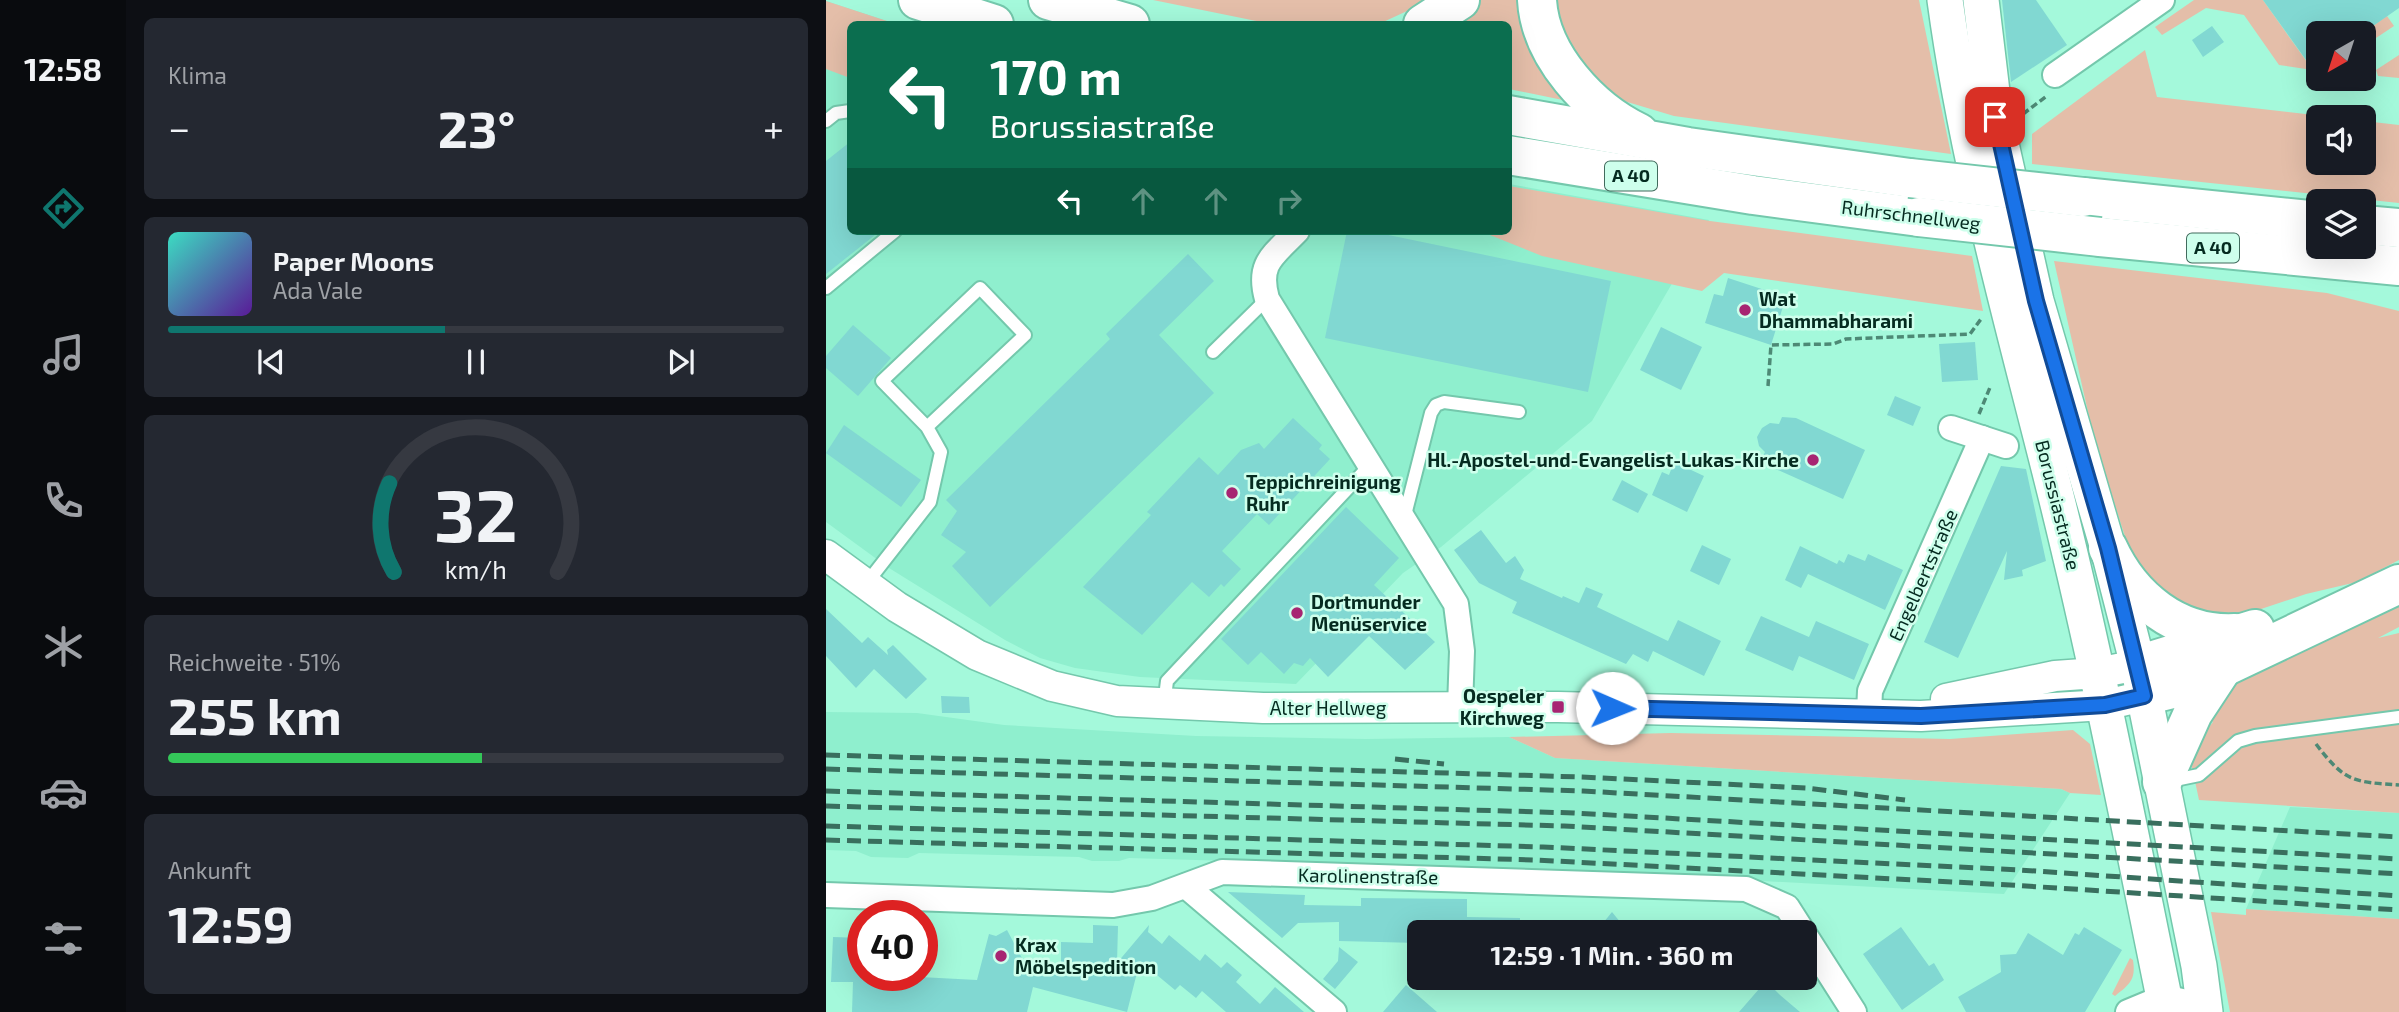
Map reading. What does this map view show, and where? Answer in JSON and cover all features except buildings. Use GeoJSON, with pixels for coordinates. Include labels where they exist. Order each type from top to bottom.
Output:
{"type":"FeatureCollection","features":[{"type":"Feature","properties":{"kind":"highway"},"geometry":{"type":"LineString","coordinates":[[918,0],[984,21]]}},
{"type":"Feature","properties":{"kind":"highway"},"geometry":{"type":"LineString","coordinates":[[1048,0],[1120,21]]}},
{"type":"Feature","properties":{"kind":"highway"},"geometry":{"type":"LineString","coordinates":[[1428,21],[1460,0]]}},
{"type":"Feature","properties":{"kind":"highway"},"geometry":{"type":"LineString","coordinates":[[1537,0],[1543,29],[1552,49],[1588,97],[1617,122],[1631,129],[1688,147]]}},
{"type":"Feature","properties":{"kind":"highway","name":"Ruhrschnellweg"},"geometry":{"type":"LineString","coordinates":[[1512,116],[1688,147],[1910,178],[2306,219]]}},
{"type":"Feature","properties":{"kind":"highway","name":"Ruhrschnellweg"},"geometry":{"type":"LineString","coordinates":[[1512,156],[1753,195],[1919,217],[2306,257]]}},
{"type":"Feature","properties":{"kind":"highway"},"geometry":{"type":"LineString","coordinates":[[2376,226],[2399,228]]}},
{"type":"Feature","properties":{"kind":"highway"},"geometry":{"type":"LineString","coordinates":[[2325,259],[2399,278]]}},
{"type":"Feature","properties":{"kind":"highway","name":"Ruhrschnellweg"},"geometry":{"type":"LineString","coordinates":[[2325,259],[2399,266]]}},
{"type":"Feature","properties":{"kind":"highway"},"geometry":{"type":"LineString","coordinates":[[2108,548],[2121,575],[2149,604],[2164,614],[2190,627],[2219,634],[2248,632]]}},
{"type":"Feature","properties":{"kind":"highway"},"geometry":{"type":"LineString","coordinates":[[2141,680],[2248,632],[2399,570]]}},
{"type":"Feature","properties":{"kind":"highway"},"geometry":{"type":"LineString","coordinates":[[2141,680],[2184,686],[2399,584]]}},
{"type":"Feature","properties":{"kind":"highway"},"geometry":{"type":"LineString","coordinates":[[2162,782],[2193,713],[2222,669]]}},
{"type":"Feature","properties":{"kind":"main road","name":"Borussiastraße"},"geometry":{"type":"LineString","coordinates":[[1945,0],[1969,144],[2004,300],[2058,501],[2101,689],[2166,1004]]}},
{"type":"Feature","properties":{"kind":"main road","name":"Borussiastraße"},"geometry":{"type":"LineString","coordinates":[[1981,0],[1995,117],[2036,301],[2108,548],[2141,680],[2199,966],[2202,1010]]}},
{"type":"Feature","properties":{"kind":"street"},"geometry":{"type":"LineString","coordinates":[[2056,82],[2162,0]]}},
{"type":"Feature","properties":{"kind":"street"},"geometry":{"type":"LineString","coordinates":[[1293,235],[1266,263],[1261,278],[1267,299],[1455,604],[1462,651],[1460,707]]}},
{"type":"Feature","properties":{"kind":"street"},"geometry":{"type":"LineString","coordinates":[[1969,429],[2006,446]]}},
{"type":"Feature","properties":{"kind":"street","name":"Engelbertstraße"},"geometry":{"type":"LineString","coordinates":[[1869,712],[1870,691],[1969,429]]}},
{"type":"Feature","properties":{"kind":"street","name":"Alter Hellweg"},"geometry":{"type":"LineString","coordinates":[[826,555],[949,640],[1031,679],[1071,692],[1117,701],[1263,708],[1460,707],[1869,712],[1921,716],[2101,689],[2141,680]]}},
{"type":"Feature","properties":{"kind":"street","name":"Karolinenstraße"},"geometry":{"type":"LineString","coordinates":[[826,895],[1081,906],[1113,905],[1152,898],[1222,872],[1691,885],[1746,889],[1787,907],[1854,1012]]}},
{"type":"Feature","properties":{"kind":"street"},"geometry":{"type":"LineString","coordinates":[[1186,886],[1334,1012]]}},
{"type":"Feature","properties":{"kind":"street"},"geometry":{"type":"LineString","coordinates":[[2128,1012],[2166,1004],[2202,1010]]}},
{"type":"Feature","properties":{"kind":"lane"},"geometry":{"type":"LineString","coordinates":[[826,121],[836,113],[847,111]]}},
{"type":"Feature","properties":{"kind":"lane"},"geometry":{"type":"LineString","coordinates":[[826,288],[890,235]]}},
{"type":"Feature","properties":{"kind":"lane"},"geometry":{"type":"LineString","coordinates":[[866,584],[930,502],[941,452],[927,427],[882,381],[980,288],[1025,335],[927,427]]}},
{"type":"Feature","properties":{"kind":"lane"},"geometry":{"type":"LineString","coordinates":[[1213,352],[1267,299]]}},
{"type":"Feature","properties":{"kind":"lane"},"geometry":{"type":"LineString","coordinates":[[1404,519],[1431,412],[1436,405],[1444,402],[1519,412]]}},
{"type":"Feature","properties":{"kind":"lane"},"geometry":{"type":"LineString","coordinates":[[1164,705],[1167,681],[1370,465]]}},
{"type":"Feature","properties":{"kind":"lane"},"geometry":{"type":"LineString","coordinates":[[2162,782],[2199,775],[2238,741],[2255,736],[2399,717]]}},
{"type":"Feature","properties":{"kind":"path"},"geometry":{"type":"LineString","coordinates":[[2014,120],[2056,82]]}},
{"type":"Feature","properties":{"kind":"path"},"geometry":{"type":"LineString","coordinates":[[1768,386],[1771,345],[1833,344],[1846,339],[1970,334],[1979,326],[1982,316]]}},
{"type":"Feature","properties":{"kind":"path"},"geometry":{"type":"LineString","coordinates":[[1969,429],[1991,385]]}},
{"type":"Feature","properties":{"kind":"path"},"geometry":{"type":"LineString","coordinates":[[2297,732],[2315,741],[2335,769],[2358,783],[2399,785]]}},
{"type":"Feature","properties":{"kind":"shaded area"},"geometry":{"type":"Polygon","coordinates":[[[1153,0],[1431,0],[1385,21],[1256,21],[1153,0]]]}},
{"type":"Feature","properties":{"kind":"shaded area"},"geometry":{"type":"Polygon","coordinates":[[[1471,0],[1525,0],[1587,105],[1512,90],[1512,21],[1442,21],[1471,0]]]}},
{"type":"Feature","properties":{"kind":"shaded area"},"geometry":{"type":"Polygon","coordinates":[[[1549,0],[1919,0],[1951,154],[1674,116],[1624,101],[1586,77],[1549,0]]]}},
{"type":"Feature","properties":{"kind":"shaded area"},"geometry":{"type":"Polygon","coordinates":[[[2194,0],[2263,0],[2306,61],[2306,69],[2279,65],[2244,15],[2206,8],[2162,35],[2155,27],[2194,0]]]}},
{"type":"Feature","properties":{"kind":"shaded area"},"geometry":{"type":"Polygon","coordinates":[[[826,1],[887,21],[847,21],[847,235],[1512,235],[1512,185],[1709,220],[1592,421],[1441,547],[1403,573],[1296,684],[1140,677],[1075,668],[1040,658],[1005,640],[889,568],[826,522],[826,1]]]}},
{"type":"Feature","properties":{"kind":"shaded area"},"geometry":{"type":"Polygon","coordinates":[[[826,1],[887,21],[847,21],[847,77],[826,69],[826,1]]]}},
{"type":"Feature","properties":{"kind":"shaded area"},"geometry":{"type":"Polygon","coordinates":[[[2387,16],[2394,26],[2376,38],[2376,24],[2387,16]]]}},
{"type":"Feature","properties":{"kind":"shaded area"},"geometry":{"type":"Polygon","coordinates":[[[2145,50],[2157,97],[2306,114],[2306,175],[2376,175],[2376,122],[2399,125],[2399,203],[2376,201],[2376,189],[2306,189],[2306,193],[2032,164],[2032,134],[2145,50]]]}},
{"type":"Feature","properties":{"kind":"shaded area"},"geometry":{"type":"Polygon","coordinates":[[[2399,55],[2399,78],[2378,76],[2376,70],[2399,55]]]}},
{"type":"Feature","properties":{"kind":"shaded area"},"geometry":{"type":"Polygon","coordinates":[[[1512,187],[1710,221],[1972,256],[1983,311],[1724,273],[1702,291],[1542,256],[1490,235],[1512,235],[1512,187]]]}},
{"type":"Feature","properties":{"kind":"shaded area"},"geometry":{"type":"Polygon","coordinates":[[[2054,261],[2327,293],[2399,311],[2399,560],[2357,582],[2306,594],[2246,614],[2208,618],[2180,612],[2143,573],[2129,549],[2095,443],[2054,261]]]}},
{"type":"Feature","properties":{"kind":"shaded area"},"geometry":{"type":"Polygon","coordinates":[[[2399,594],[2399,627],[2378,638],[2399,633],[2399,813],[2199,800],[2189,753],[2213,722],[2201,710],[2241,672],[2399,594]]]}},
{"type":"Feature","properties":{"kind":"shaded area"},"geometry":{"type":"Polygon","coordinates":[[[826,712],[917,713],[1004,725],[1196,736],[1366,739],[1509,737],[1555,758],[2061,789],[2070,793],[2004,894],[1578,871],[1129,858],[1119,861],[1092,861],[1079,857],[919,853],[908,858],[871,857],[856,851],[826,850],[826,712]]]}},
{"type":"Feature","properties":{"kind":"shaded area"},"geometry":{"type":"Polygon","coordinates":[[[2073,730],[2090,744],[2101,795],[2070,793],[2061,789],[1555,758],[1509,737],[1671,733],[1950,739],[2073,730]]]}},
{"type":"Feature","properties":{"kind":"shaded area"},"geometry":{"type":"Polygon","coordinates":[[[2290,807],[2399,813],[2399,919],[2246,909],[2290,807]]]}},
{"type":"Feature","properties":{"kind":"shaded area"},"geometry":{"type":"Polygon","coordinates":[[[2246,909],[2399,919],[2399,1012],[2230,1012],[2211,912],[2246,915],[2246,909]]]}},
{"type":"Feature","properties":{"kind":"shaded area"},"geometry":{"type":"Polygon","coordinates":[[[2130,958],[2133,960],[2133,977],[2115,996],[2112,994],[2130,958]]]}},
{"type":"Feature","properties":{"kind":"railway"},"geometry":{"type":"LineString","coordinates":[[826,755],[1582,777],[1806,788],[1905,800]]}},
{"type":"Feature","properties":{"kind":"railway"},"geometry":{"type":"LineString","coordinates":[[1395,759],[1444,764]]}},
{"type":"Feature","properties":{"kind":"railway"},"geometry":{"type":"LineString","coordinates":[[826,769],[1583,791],[2399,837]]}},
{"type":"Feature","properties":{"kind":"railway"},"geometry":{"type":"LineString","coordinates":[[826,791],[1574,813],[2399,859]]}},
{"type":"Feature","properties":{"kind":"railway"},"geometry":{"type":"LineString","coordinates":[[826,806],[1564,826],[2399,874]]}},
{"type":"Feature","properties":{"kind":"railway"},"geometry":{"type":"LineString","coordinates":[[826,826],[1543,847],[2020,870],[2399,896]]}},
{"type":"Feature","properties":{"kind":"railway"},"geometry":{"type":"LineString","coordinates":[[826,840],[1536,860],[2010,885],[2399,910]]}},
{"type":"Feature","properties":{"kind":"place","name":"Wat Dhammabharami"},"geometry":{"type":"Point","coordinates":[1745,310]}},
{"type":"Feature","properties":{"kind":"place","name":"Hl.-Apostel-und-Evangelist-Lukas-Kirche"},"geometry":{"type":"Point","coordinates":[1813,460]}},
{"type":"Feature","properties":{"kind":"place","name":"Teppichreinigung Ruhr"},"geometry":{"type":"Point","coordinates":[1232,493]}},
{"type":"Feature","properties":{"kind":"place","name":"Dortmunder Menüservice"},"geometry":{"type":"Point","coordinates":[1297,613]}},
{"type":"Feature","properties":{"kind":"place","name":"Oespeler Kirchweg"},"geometry":{"type":"Point","coordinates":[1558,707]}},
{"type":"Feature","properties":{"kind":"place","name":"Krax Möbelspedition"},"geometry":{"type":"Point","coordinates":[1001,956]}},
{"type":"Feature","properties":{"kind":"route"},"geometry":{"type":"LineString","coordinates":[[1612,708],[1869,712],[1921,716],[2105,705],[2144,696],[2108,548],[2036,301],[1995,117]]}}]}
